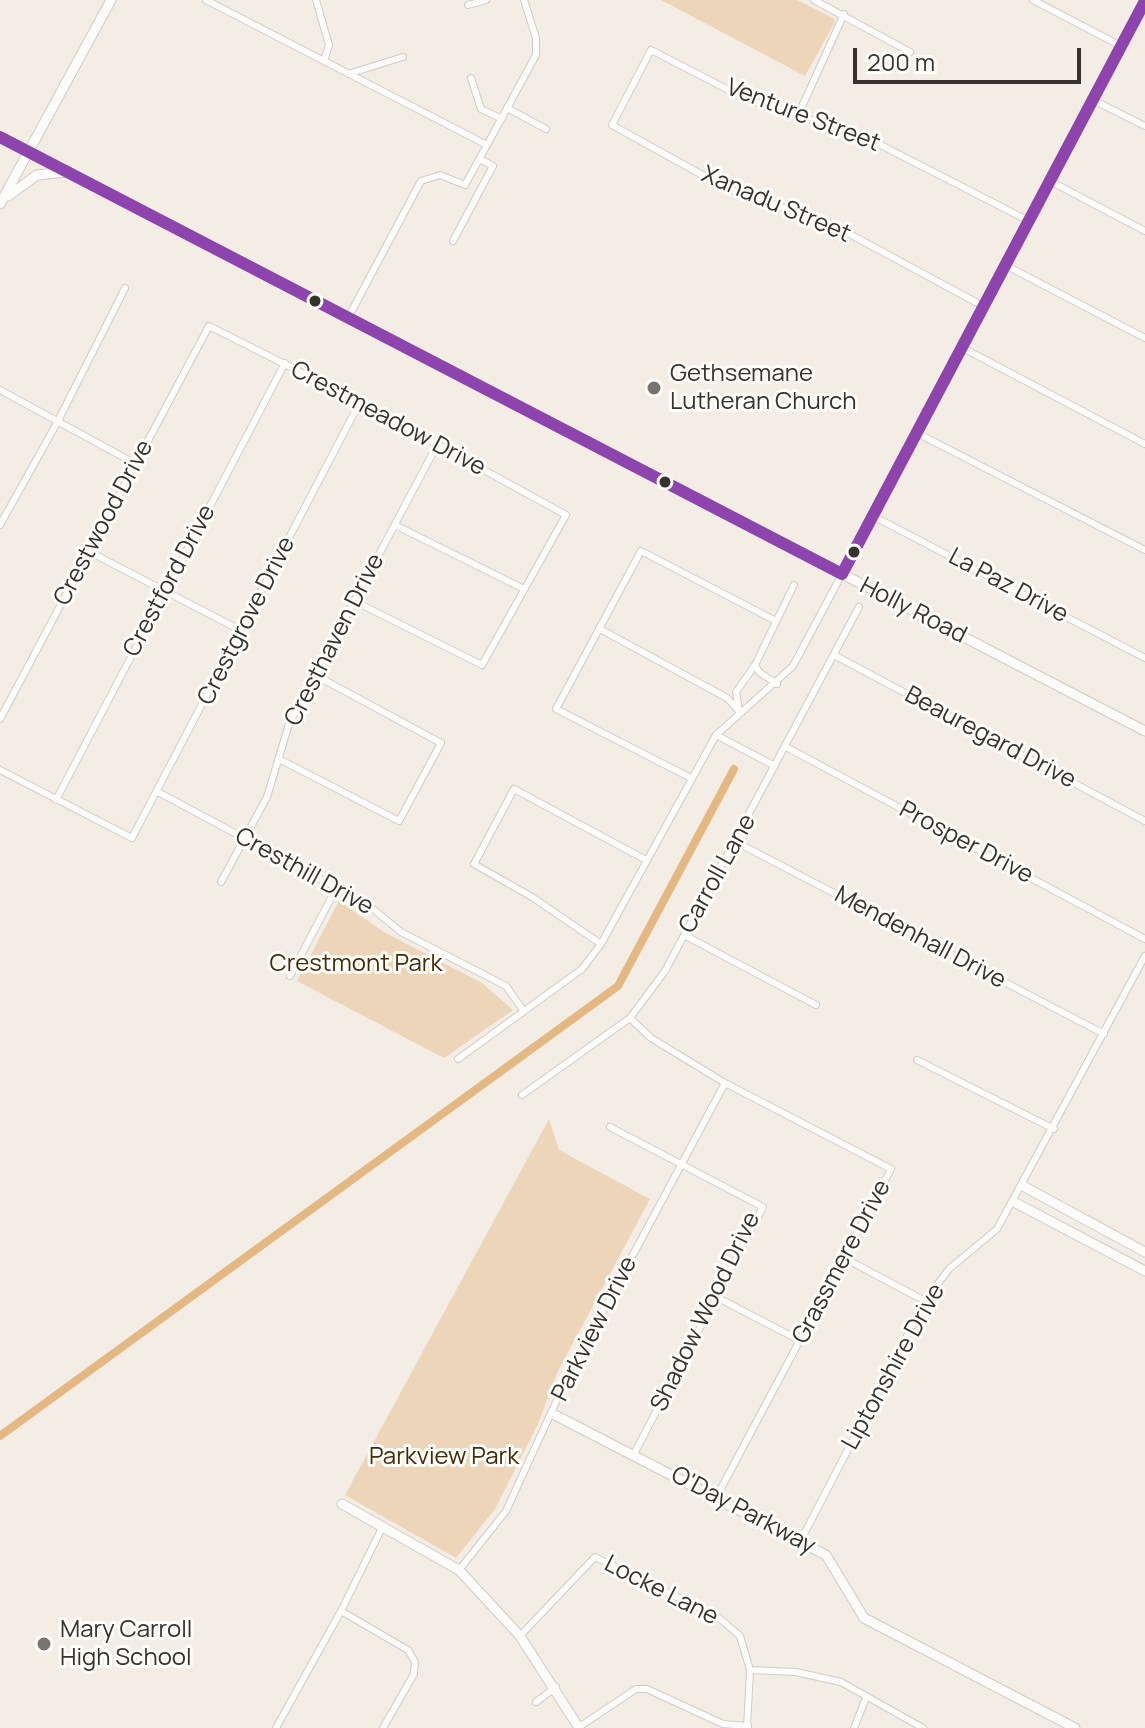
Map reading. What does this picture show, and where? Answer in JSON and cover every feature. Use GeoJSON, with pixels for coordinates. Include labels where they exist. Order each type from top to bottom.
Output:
{"type":"FeatureCollection","features":[{"type":"Feature","properties":{"kind":"street"},"geometry":{"type":"LineString","coordinates":[[1,202],[111,0]]}},
{"type":"Feature","properties":{"kind":"street"},"geometry":{"type":"LineString","coordinates":[[206,0],[487,145]]}},
{"type":"Feature","properties":{"kind":"street"},"geometry":{"type":"LineString","coordinates":[[316,0],[329,45],[324,61]]}},
{"type":"Feature","properties":{"kind":"street"},"geometry":{"type":"LineString","coordinates":[[468,5],[486,0]]}},
{"type":"Feature","properties":{"kind":"street"},"geometry":{"type":"LineString","coordinates":[[465,185],[536,55],[536,38],[525,1],[534,0]]}},
{"type":"Feature","properties":{"kind":"street"},"geometry":{"type":"LineString","coordinates":[[814,0],[910,52]]}},
{"type":"Feature","properties":{"kind":"street"},"geometry":{"type":"LineString","coordinates":[[1033,0],[1121,46]]}},
{"type":"Feature","properties":{"kind":"street"},"geometry":{"type":"LineString","coordinates":[[458,1059],[582,969],[601,944],[716,735],[739,711],[777,684],[803,649],[871,515],[1145,1]]}},
{"type":"Feature","properties":{"kind":"street"},"geometry":{"type":"LineString","coordinates":[[799,113],[844,14]]}},
{"type":"Feature","properties":{"kind":"street","name":"Venture Street"},"geometry":{"type":"LineString","coordinates":[[612,125],[651,50],[746,99],[799,113],[865,137],[1029,221]]}},
{"type":"Feature","properties":{"kind":"street"},"geometry":{"type":"LineString","coordinates":[[348,74],[403,57]]}},
{"type":"Feature","properties":{"kind":"street"},"geometry":{"type":"LineString","coordinates":[[471,78],[481,109],[502,119]]}},
{"type":"Feature","properties":{"kind":"street"},"geometry":{"type":"LineString","coordinates":[[1093,100],[1145,126]]}},
{"type":"Feature","properties":{"kind":"street"},"geometry":{"type":"LineString","coordinates":[[507,108],[546,129]]}},
{"type":"Feature","properties":{"kind":"street","name":"Xanadu Street"},"geometry":{"type":"LineString","coordinates":[[612,125],[726,188],[831,224],[983,306]]}},
{"type":"Feature","properties":{"kind":"street","name":"Holly Road"},"geometry":{"type":"LineString","coordinates":[[0,137],[1145,731]]}},
{"type":"Feature","properties":{"kind":"street"},"geometry":{"type":"LineString","coordinates":[[453,241],[493,166],[480,159]]}},
{"type":"Feature","properties":{"kind":"street"},"geometry":{"type":"LineString","coordinates":[[1,202],[32,177],[67,172]]}},
{"type":"Feature","properties":{"kind":"street"},"geometry":{"type":"LineString","coordinates":[[348,319],[421,181],[440,175],[465,185],[477,195]]}},
{"type":"Feature","properties":{"kind":"street"},"geometry":{"type":"LineString","coordinates":[[1050,181],[1145,231]]}},
{"type":"Feature","properties":{"kind":"street"},"geometry":{"type":"LineString","coordinates":[[1005,265],[1145,338]]}},
{"type":"Feature","properties":{"kind":"street"},"geometry":{"type":"LineString","coordinates":[[0,525],[58,421],[125,288]]}},
{"type":"Feature","properties":{"kind":"street","name":"Crestmeadow Drive"},"geometry":{"type":"LineString","coordinates":[[209,326],[360,402],[566,515],[524,589]]}},
{"type":"Feature","properties":{"kind":"street","name":"Crestwood Drive"},"geometry":{"type":"LineString","coordinates":[[0,719],[209,326]]}},
{"type":"Feature","properties":{"kind":"street"},"geometry":{"type":"LineString","coordinates":[[961,347],[1145,444]]}},
{"type":"Feature","properties":{"kind":"street","name":"Crestford Drive"},"geometry":{"type":"LineString","coordinates":[[56,800],[285,363]]}},
{"type":"Feature","properties":{"kind":"street"},"geometry":{"type":"LineString","coordinates":[[0,390],[136,464]]}},
{"type":"Feature","properties":{"kind":"street","name":"Crestgrove Drive"},"geometry":{"type":"LineString","coordinates":[[56,800],[132,838],[360,402]]}},
{"type":"Feature","properties":{"kind":"street"},"geometry":{"type":"LineString","coordinates":[[915,432],[1145,550]]}},
{"type":"Feature","properties":{"kind":"street","name":"Cresthaven Drive"},"geometry":{"type":"LineString","coordinates":[[221,882],[267,797],[289,724],[437,445]]}},
{"type":"Feature","properties":{"kind":"street","name":"La Paz Drive"},"geometry":{"type":"LineString","coordinates":[[871,515],[1145,658]]}},
{"type":"Feature","properties":{"kind":"street"},"geometry":{"type":"LineString","coordinates":[[354,601],[482,665],[524,589],[395,525]]}},
{"type":"Feature","properties":{"kind":"street"},"geometry":{"type":"LineString","coordinates":[[88,551],[242,631]]}},
{"type":"Feature","properties":{"kind":"street"},"geometry":{"type":"LineString","coordinates":[[691,778],[556,709],[641,551],[776,621]]}},
{"type":"Feature","properties":{"kind":"street"},"geometry":{"type":"LineString","coordinates":[[739,711],[736,692],[755,665],[794,585]]}},
{"type":"Feature","properties":{"kind":"street","name":"Carroll Lane"},"geometry":{"type":"LineString","coordinates":[[522,1095],[630,1018],[665,971],[859,607]]}},
{"type":"Feature","properties":{"kind":"street"},"geometry":{"type":"LineString","coordinates":[[600,629],[727,698],[739,711]]}},
{"type":"Feature","properties":{"kind":"street","name":"Beauregard Drive"},"geometry":{"type":"LineString","coordinates":[[834,655],[1145,821]]}},
{"type":"Feature","properties":{"kind":"street"},"geometry":{"type":"LineString","coordinates":[[755,665],[759,672],[777,684]]}},
{"type":"Feature","properties":{"kind":"street"},"geometry":{"type":"LineString","coordinates":[[279,759],[399,821],[441,743],[315,675]]}},
{"type":"Feature","properties":{"kind":"street"},"geometry":{"type":"LineString","coordinates":[[716,735],[775,766]]}},
{"type":"Feature","properties":{"kind":"street","name":"Prosper Drive"},"geometry":{"type":"LineString","coordinates":[[786,747],[1145,939]]}},
{"type":"Feature","properties":{"kind":"street"},"geometry":{"type":"LineString","coordinates":[[0,770],[56,800]]}},
{"type":"Feature","properties":{"kind":"street"},"geometry":{"type":"LineString","coordinates":[[601,944],[532,897],[474,864],[514,789],[646,860]]}},
{"type":"Feature","properties":{"kind":"street","name":"Cresthill Drive"},"geometry":{"type":"LineString","coordinates":[[158,792],[337,887],[367,904],[401,932],[506,986],[523,1010]]}},
{"type":"Feature","properties":{"kind":"street","name":"Mendenhall Drive"},"geometry":{"type":"LineString","coordinates":[[736,842],[1104,1034]]}},
{"type":"Feature","properties":{"kind":"street"},"geometry":{"type":"LineString","coordinates":[[290,976],[337,887]]}},
{"type":"Feature","properties":{"kind":"street"},"geometry":{"type":"LineString","coordinates":[[684,935],[816,1005]]}},
{"type":"Feature","properties":{"kind":"street","name":"Liptonshire Drive"},"geometry":{"type":"LineString","coordinates":[[801,1540],[925,1301],[949,1269],[997,1229],[1054,1129],[1145,956]]}},
{"type":"Feature","properties":{"kind":"street","name":"Grassmere Drive"},"geometry":{"type":"LineString","coordinates":[[630,1018],[651,1038],[725,1083],[891,1169],[846,1259],[717,1496]]}},
{"type":"Feature","properties":{"kind":"street"},"geometry":{"type":"LineString","coordinates":[[917,1060],[1054,1129]]}},
{"type":"Feature","properties":{"kind":"street","name":"Parkview Drive"},"geometry":{"type":"LineString","coordinates":[[459,1570],[506,1511],[568,1376],[725,1083]]}},
{"type":"Feature","properties":{"kind":"street"},"geometry":{"type":"LineString","coordinates":[[610,1127],[681,1165]]}},
{"type":"Feature","properties":{"kind":"street","name":"Shadow Wood Drive"},"geometry":{"type":"LineString","coordinates":[[634,1454],[763,1207],[681,1165]]}},
{"type":"Feature","properties":{"kind":"street"},"geometry":{"type":"LineString","coordinates":[[1023,1186],[1145,1252]]}},
{"type":"Feature","properties":{"kind":"street"},"geometry":{"type":"LineString","coordinates":[[1014,1202],[1145,1271]]}},
{"type":"Feature","properties":{"kind":"street"},"geometry":{"type":"LineString","coordinates":[[846,1259],[925,1301]]}},
{"type":"Feature","properties":{"kind":"street"},"geometry":{"type":"LineString","coordinates":[[718,1298],[801,1341]]}},
{"type":"Feature","properties":{"kind":"street","name":"O'Day Parkway"},"geometry":{"type":"LineString","coordinates":[[553,1414],[717,1496],[826,1555],[864,1618],[1075,1728]]}},
{"type":"Feature","properties":{"kind":"street"},"geometry":{"type":"LineString","coordinates":[[342,1504],[459,1570],[520,1636],[556,1687],[579,1728],[636,1689],[647,1689],[723,1724],[748,1727]]}},
{"type":"Feature","properties":{"kind":"street"},"geometry":{"type":"LineString","coordinates":[[276,1728],[341,1611],[383,1526]]}},
{"type":"Feature","properties":{"kind":"street","name":"Locke Lane"},"geometry":{"type":"LineString","coordinates":[[520,1636],[595,1557],[718,1617],[740,1636],[750,1670],[748,1727]]}},
{"type":"Feature","properties":{"kind":"street"},"geometry":{"type":"LineString","coordinates":[[341,1611],[408,1650],[415,1662],[414,1674],[383,1728]]}},
{"type":"Feature","properties":{"kind":"street"},"geometry":{"type":"LineString","coordinates":[[750,1670],[819,1675],[841,1682],[923,1728]]}},
{"type":"Feature","properties":{"kind":"street"},"geometry":{"type":"LineString","coordinates":[[536,1702],[556,1687]]}},
{"type":"Feature","properties":{"kind":"street"},"geometry":{"type":"LineString","coordinates":[[854,1728],[866,1698]]}},
{"type":"Feature","properties":{"kind":"green space"},"geometry":{"type":"Polygon","coordinates":[[[661,0],[797,0],[833,18],[835,22],[805,76],[661,0]]]}},
{"type":"Feature","properties":{"kind":"green space","name":"Crestmont Park"},"geometry":{"type":"Polygon","coordinates":[[[339,901],[384,932],[482,983],[513,1010],[444,1058],[297,981],[339,901]]]}},
{"type":"Feature","properties":{"kind":"green space","name":"Parkview Park"},"geometry":{"type":"Polygon","coordinates":[[[549,1119],[559,1150],[650,1199],[557,1373],[538,1424],[495,1509],[456,1558],[345,1495],[549,1119]]]}},
{"type":"Feature","properties":{"kind":"waterway"},"geometry":{"type":"LineString","coordinates":[[0,1436],[618,986],[734,769]]}},
{"type":"Feature","properties":{"kind":"transit line"},"geometry":{"type":"LineString","coordinates":[[0,137],[842,574],[1145,1]]}},
{"type":"Feature","properties":{"kind":"place","name":"Gethsemane Lutheran Church"},"geometry":{"type":"Point","coordinates":[654,388]}},
{"type":"Feature","properties":{"kind":"place","name":"Mary Carroll High School"},"geometry":{"type":"Point","coordinates":[44,1644]}}]}
